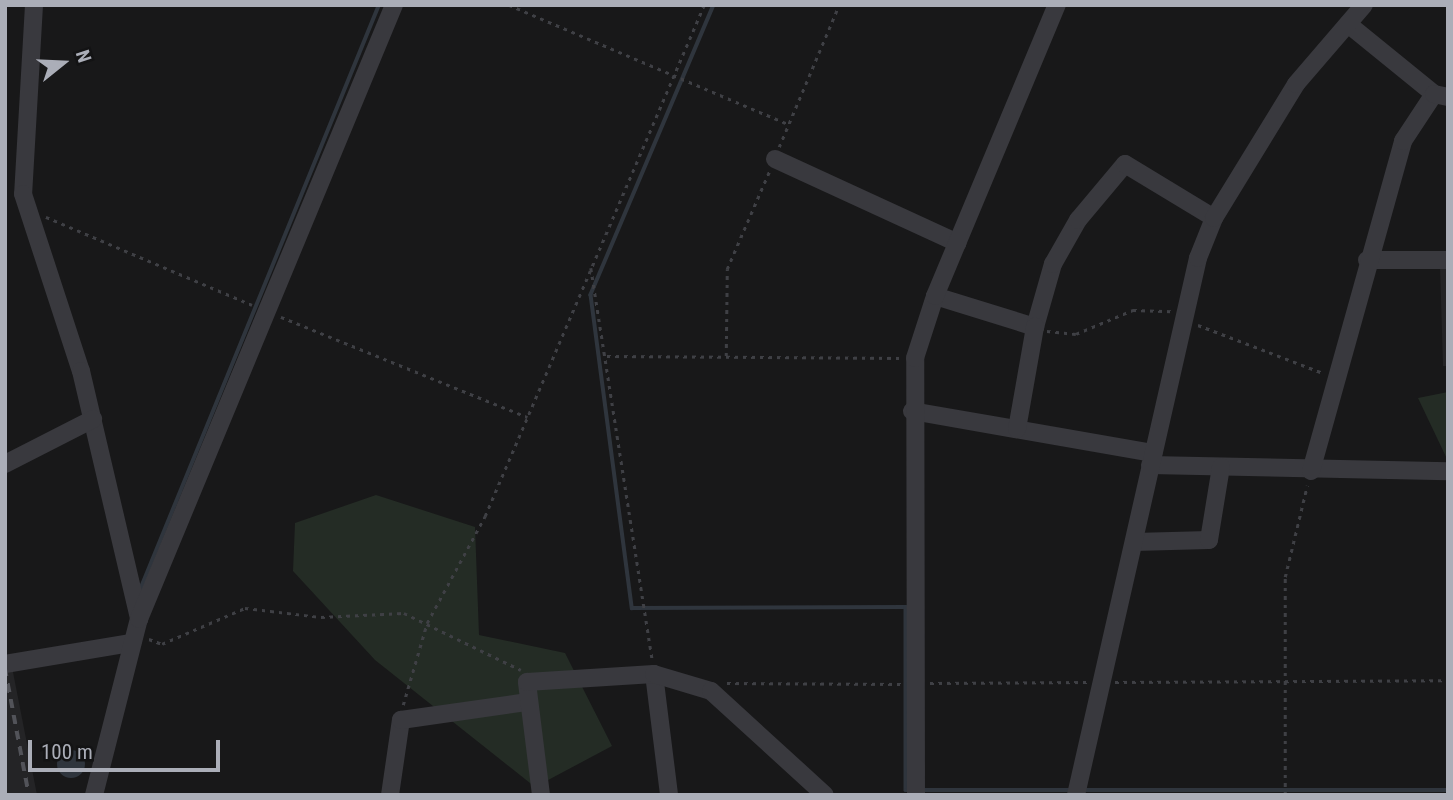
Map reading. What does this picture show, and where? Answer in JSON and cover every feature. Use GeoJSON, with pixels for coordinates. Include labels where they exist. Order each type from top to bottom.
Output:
{"type":"FeatureCollection","features":[{"type":"Feature","properties":{"kind":"street"},"geometry":{"type":"LineString","coordinates":[[34,5],[23,194],[93,419],[135,631]]}},
{"type":"Feature","properties":{"kind":"street"},"geometry":{"type":"LineString","coordinates":[[94,795],[135,631],[394,5]]}},
{"type":"Feature","properties":{"kind":"street"},"geometry":{"type":"LineString","coordinates":[[916,795],[912,411],[915,358],[935,296],[1057,5]]}},
{"type":"Feature","properties":{"kind":"street"},"geometry":{"type":"LineString","coordinates":[[1076,795],[1104,682],[1186,304],[1214,218],[1296,84],[1364,5]]}},
{"type":"Feature","properties":{"kind":"street"},"geometry":{"type":"LineString","coordinates":[[1311,471],[1367,260],[1403,141],[1441,95],[1348,24]]}},
{"type":"Feature","properties":{"kind":"street"},"geometry":{"type":"LineString","coordinates":[[775,159],[958,243]]}},
{"type":"Feature","properties":{"kind":"street"},"geometry":{"type":"LineString","coordinates":[[1017,429],[1035,327],[1053,264],[1078,220],[1125,164],[1214,218]]}},
{"type":"Feature","properties":{"kind":"street"},"geometry":{"type":"LineString","coordinates":[[1367,260],[1448,260]]}},
{"type":"Feature","properties":{"kind":"street"},"geometry":{"type":"LineString","coordinates":[[935,296],[1035,327]]}},
{"type":"Feature","properties":{"kind":"street"},"geometry":{"type":"LineString","coordinates":[[912,411],[1017,429],[1152,459],[1221,467],[1311,471],[1448,471]]}},
{"type":"Feature","properties":{"kind":"street"},"geometry":{"type":"LineString","coordinates":[[5,464],[93,419]]}},
{"type":"Feature","properties":{"kind":"street"},"geometry":{"type":"LineString","coordinates":[[1134,542],[1209,540],[1221,467]]}},
{"type":"Feature","properties":{"kind":"street"},"geometry":{"type":"LineString","coordinates":[[5,664],[135,631]]}},
{"type":"Feature","properties":{"kind":"street"},"geometry":{"type":"LineString","coordinates":[[654,674],[669,795]]}},
{"type":"Feature","properties":{"kind":"street"},"geometry":{"type":"LineString","coordinates":[[541,795],[527,682],[654,674],[712,691],[825,795]]}},
{"type":"Feature","properties":{"kind":"street"},"geometry":{"type":"LineString","coordinates":[[390,795],[401,720],[528,702]]}},
{"type":"Feature","properties":{"kind":"path"},"geometry":{"type":"LineString","coordinates":[[509,5],[789,124]]}},
{"type":"Feature","properties":{"kind":"path"},"geometry":{"type":"LineString","coordinates":[[401,720],[407,676],[427,622],[485,516],[704,5]]}},
{"type":"Feature","properties":{"kind":"path"},"geometry":{"type":"LineString","coordinates":[[726,356],[727,269],[839,5]]}},
{"type":"Feature","properties":{"kind":"path"},"geometry":{"type":"LineString","coordinates":[[591,268],[654,674]]}},
{"type":"Feature","properties":{"kind":"path"},"geometry":{"type":"LineString","coordinates":[[606,356],[915,358]]}},
{"type":"Feature","properties":{"kind":"path"},"geometry":{"type":"LineString","coordinates":[[1285,795],[1286,577],[1311,471]]}},
{"type":"Feature","properties":{"kind":"path"},"geometry":{"type":"LineString","coordinates":[[135,631],[162,644],[245,608],[321,617],[404,613],[520,667],[527,682]]}},
{"type":"Feature","properties":{"kind":"path"},"geometry":{"type":"LineString","coordinates":[[1104,682],[1448,680]]}},
{"type":"Feature","properties":{"kind":"shaded area"},"geometry":{"type":"Polygon","coordinates":[[[1440,266],[1448,266],[1448,366],[1443,366],[1440,266]]]}},
{"type":"Feature","properties":{"kind":"shaded area"},"geometry":{"type":"Polygon","coordinates":[[[1448,392],[1448,461],[1418,398],[1448,392]]]}},
{"type":"Feature","properties":{"kind":"shaded area"},"geometry":{"type":"Polygon","coordinates":[[[376,495],[475,527],[479,635],[565,653],[612,746],[535,787],[375,660],[293,571],[295,523],[376,495]]]}},
{"type":"Feature","properties":{"kind":"shaded area"},"geometry":{"type":"Polygon","coordinates":[[[12,667],[37,795],[5,795],[5,668],[12,667]]]}},
{"type":"Feature","properties":{"kind":"shaded area"},"geometry":{"type":"Polygon","coordinates":[[[71,750],[81,754],[85,764],[81,774],[71,778],[61,774],[57,764],[61,754],[71,750]]]}},
{"type":"Feature","properties":{"kind":"waterway"},"geometry":{"type":"LineString","coordinates":[[140,590],[379,5]]}},
{"type":"Feature","properties":{"kind":"waterway"},"geometry":{"type":"LineString","coordinates":[[714,5],[591,295],[632,608],[906,607],[906,790],[911,790]]}},
{"type":"Feature","properties":{"kind":"waterway"},"geometry":{"type":"LineString","coordinates":[[922,790],[1072,790]]}},
{"type":"Feature","properties":{"kind":"waterway"},"geometry":{"type":"LineString","coordinates":[[1083,790],[1448,790]]}},
{"type":"Feature","properties":{"kind":"railway"},"geometry":{"type":"LineString","coordinates":[[5,668],[29,795]]}}]}
